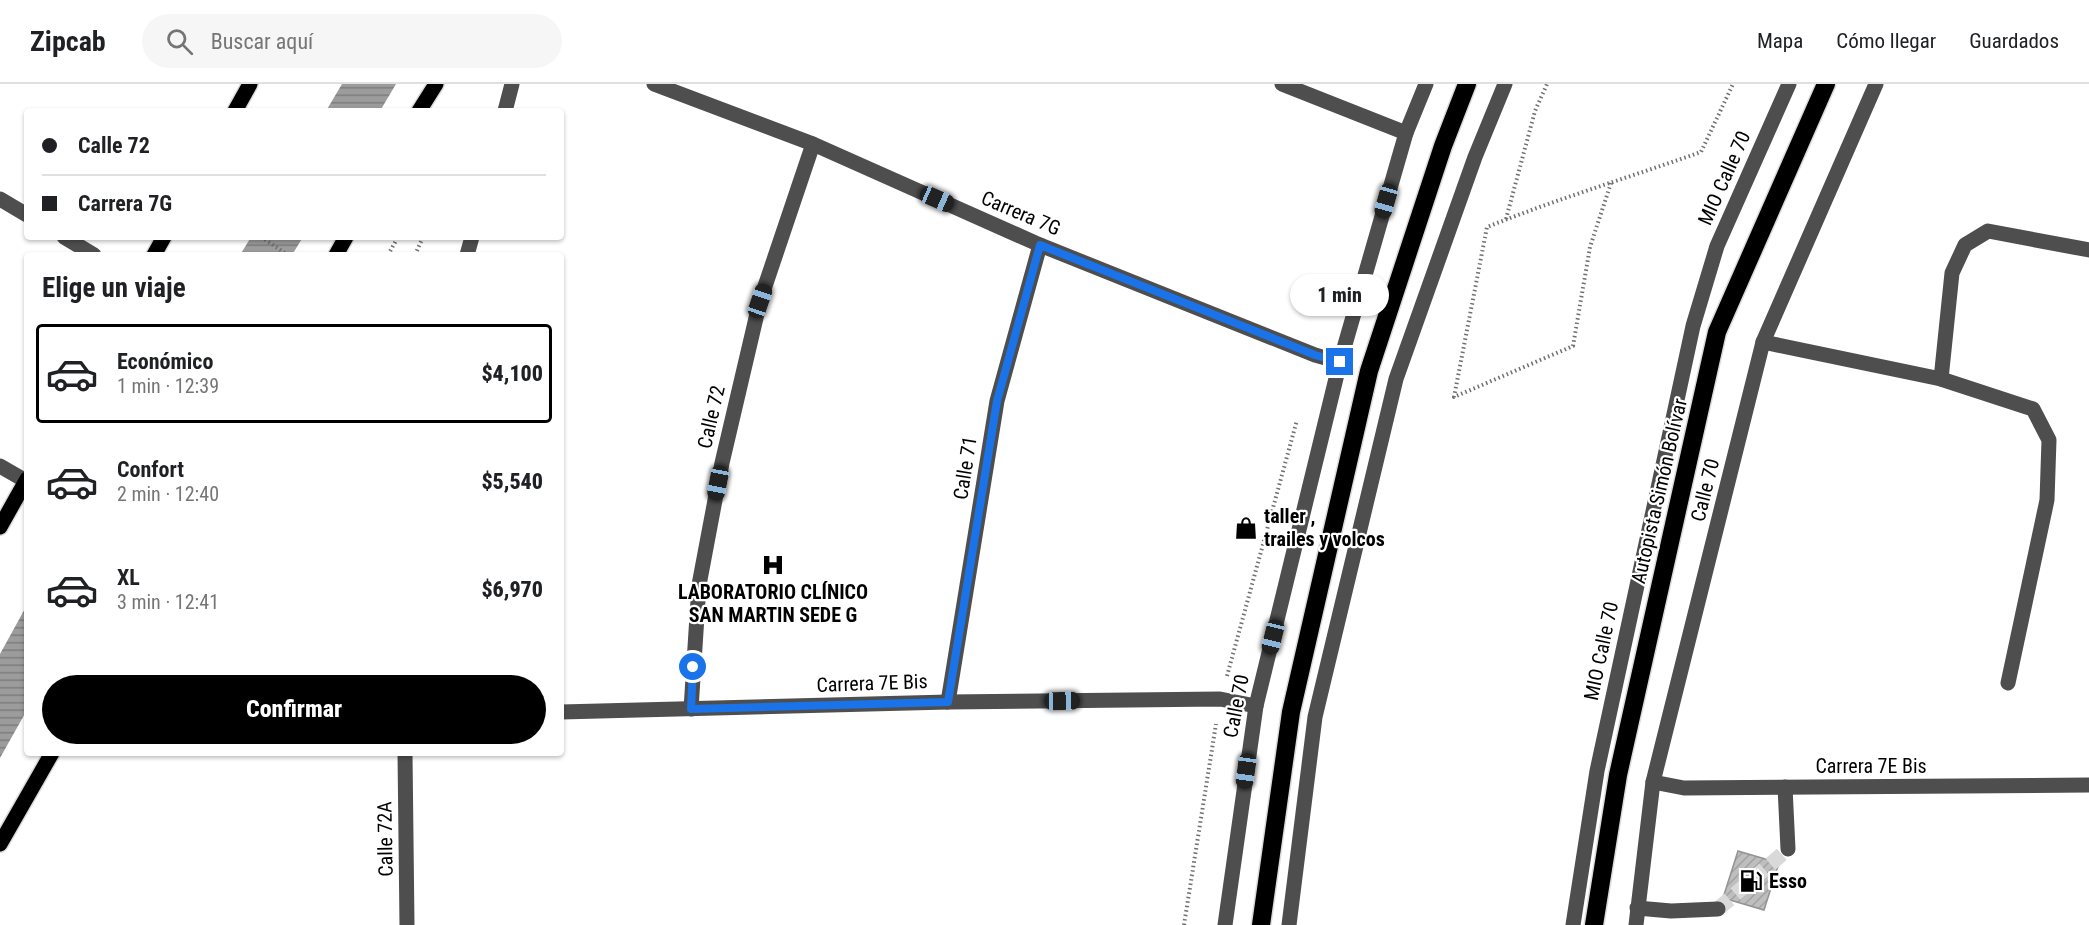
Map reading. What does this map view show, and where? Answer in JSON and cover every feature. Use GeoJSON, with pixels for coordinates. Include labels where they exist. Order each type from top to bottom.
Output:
{"type":"FeatureCollection","features":[{"type":"Feature","properties":{"kind":"highway"},"geometry":{"type":"LineString","coordinates":[[1262,925],[1291,712],[1369,371],[1443,146],[1467,84]]}},
{"type":"Feature","properties":{"kind":"highway","name":"Autopista Simón Bolívar"},"geometry":{"type":"LineString","coordinates":[[1594,925],[1618,775],[1717,332],[1826,84]]}},
{"type":"Feature","properties":{"kind":"main road"},"geometry":{"type":"LineString","coordinates":[[237,108],[250,84]]}},
{"type":"Feature","properties":{"kind":"main road"},"geometry":{"type":"LineString","coordinates":[[422,108],[436,84]]}},
{"type":"Feature","properties":{"kind":"main road"},"geometry":{"type":"LineString","coordinates":[[0,527],[24,484]]}},
{"type":"Feature","properties":{"kind":"main road"},"geometry":{"type":"LineString","coordinates":[[0,844],[50,756]]}},
{"type":"Feature","properties":{"kind":"street"},"geometry":{"type":"LineString","coordinates":[[506,108],[512,84]]}},
{"type":"Feature","properties":{"kind":"street","name":"Carrera 7G"},"geometry":{"type":"LineString","coordinates":[[654,84],[813,144],[1040,245],[1315,355],[1340,362]]}},
{"type":"Feature","properties":{"kind":"street"},"geometry":{"type":"LineString","coordinates":[[1282,84],[1406,132]]}},
{"type":"Feature","properties":{"kind":"street","name":"Calle 70"},"geometry":{"type":"LineString","coordinates":[[1225,925],[1256,706],[1340,362],[1406,132],[1426,84]]}},
{"type":"Feature","properties":{"kind":"street"},"geometry":{"type":"LineString","coordinates":[[1289,925],[1315,717],[1396,379],[1474,158],[1505,84]]}},
{"type":"Feature","properties":{"kind":"street","name":"MIO Calle 70"},"geometry":{"type":"LineString","coordinates":[[1573,925],[1597,771],[1693,326],[1717,246],[1789,84]]}},
{"type":"Feature","properties":{"kind":"street","name":"Calle 70"},"geometry":{"type":"LineString","coordinates":[[1636,925],[1653,782],[1763,342],[1876,84]]}},
{"type":"Feature","properties":{"kind":"street","name":"Calle 72"},"geometry":{"type":"LineString","coordinates":[[691,709],[699,585],[722,463],[760,301],[813,144]]}},
{"type":"Feature","properties":{"kind":"street"},"geometry":{"type":"LineString","coordinates":[[0,199],[24,213]]}},
{"type":"Feature","properties":{"kind":"street"},"geometry":{"type":"LineString","coordinates":[[1941,379],[1952,273],[1965,245],[1988,231],[2089,249]]}},
{"type":"Feature","properties":{"kind":"street"},"geometry":{"type":"LineString","coordinates":[[69,240],[89,252]]}},
{"type":"Feature","properties":{"kind":"street","name":"Calle 71"},"geometry":{"type":"LineString","coordinates":[[948,702],[997,401],[1040,245]]}},
{"type":"Feature","properties":{"kind":"street"},"geometry":{"type":"LineString","coordinates":[[1763,342],[1941,379],[2033,409],[2049,440],[2047,500],[2008,683]]}},
{"type":"Feature","properties":{"kind":"street"},"geometry":{"type":"LineString","coordinates":[[0,466],[24,479]]}},
{"type":"Feature","properties":{"kind":"street","name":"Carrera 7E Bis"},"geometry":{"type":"LineString","coordinates":[[564,712],[948,702],[1220,699],[1256,706]]}},
{"type":"Feature","properties":{"kind":"street","name":"Calle 72A"},"geometry":{"type":"LineString","coordinates":[[405,756],[407,925]]}},
{"type":"Feature","properties":{"kind":"street","name":"Carrera 7E Bis"},"geometry":{"type":"LineString","coordinates":[[1653,782],[1684,788],[2089,785]]}},
{"type":"Feature","properties":{"kind":"street"},"geometry":{"type":"LineString","coordinates":[[1785,787],[1788,849]]}},
{"type":"Feature","properties":{"kind":"street"},"geometry":{"type":"LineString","coordinates":[[1637,908],[1671,911],[1718,909]]}},
{"type":"Feature","properties":{"kind":"path"},"geometry":{"type":"LineString","coordinates":[[1506,220],[1535,111],[1547,84]]}},
{"type":"Feature","properties":{"kind":"path"},"geometry":{"type":"LineString","coordinates":[[1611,183],[1590,246],[1573,346],[1454,397],[1487,228],[1506,220],[1611,183],[1701,152],[1733,84]]}},
{"type":"Feature","properties":{"kind":"path"},"geometry":{"type":"LineString","coordinates":[[266,240],[284,252]]}},
{"type":"Feature","properties":{"kind":"shaded area"},"geometry":{"type":"Polygon","coordinates":[[[342,84],[396,84],[382,108],[328,108],[342,84]]]}},
{"type":"Feature","properties":{"kind":"shaded area"},"geometry":{"type":"Polygon","coordinates":[[[249,240],[301,240],[294,252],[242,252],[249,240]]]}},
{"type":"Feature","properties":{"kind":"shaded area"},"geometry":{"type":"Polygon","coordinates":[[[24,610],[24,715],[0,758],[0,654],[24,610]]]}},
{"type":"Feature","properties":{"kind":"building","name":"Esso"},"geometry":{"type":"Polygon","coordinates":[[[1738,851],[1779,863],[1764,910],[1723,898],[1738,851]]]}},
{"type":"Feature","properties":{"kind":"tunnel"},"geometry":{"type":"LineString","coordinates":[[1718,909],[1788,849]]}},
{"type":"Feature","properties":{"kind":"place","name":"taller , trailes y volcos"},"geometry":{"type":"Point","coordinates":[1246,528]}},
{"type":"Feature","properties":{"kind":"place","name":"LABORATORIO CLÍNICO SAN MARTIN SEDE G"},"geometry":{"type":"Point","coordinates":[773,565]}},
{"type":"Feature","properties":{"kind":"place","name":"Esso"},"geometry":{"type":"Point","coordinates":[1751,881]}},
{"type":"Feature","properties":{"kind":"route"},"geometry":{"type":"LineString","coordinates":[[693,667],[691,709],[948,702],[997,401],[1040,245],[1315,355],[1340,362]]}}]}
